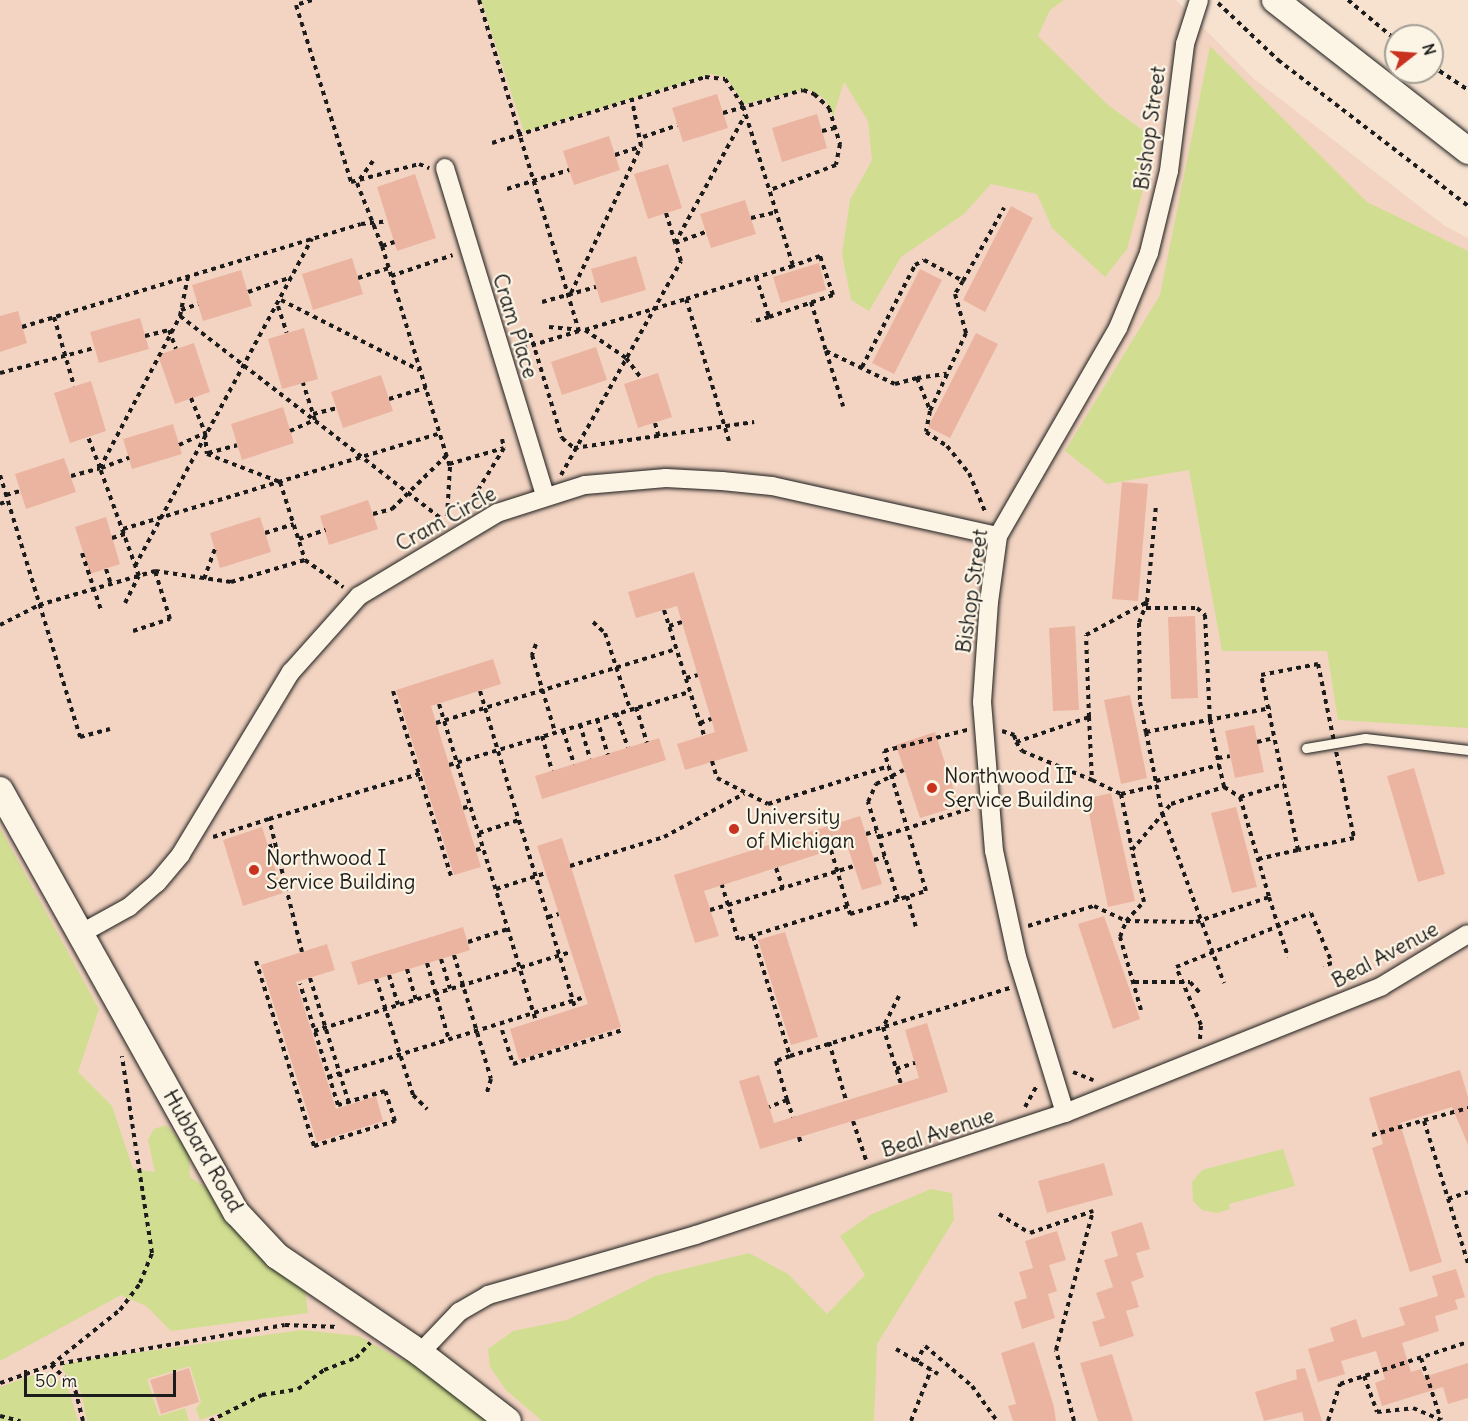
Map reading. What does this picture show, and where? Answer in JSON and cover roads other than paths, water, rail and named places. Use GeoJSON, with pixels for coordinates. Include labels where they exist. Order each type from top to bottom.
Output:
{"type":"FeatureCollection","features":[{"type":"Feature","properties":{"kind":"street","name":"Bishop Street"},"geometry":{"type":"LineString","coordinates":[[1065,1113],[1017,957],[994,851],[982,702],[998,536],[1118,328],[1134,292],[1160,215],[1185,44],[1199,0]]}},
{"type":"Feature","properties":{"kind":"street"},"geometry":{"type":"LineString","coordinates":[[1275,0],[1468,151]]}},
{"type":"Feature","properties":{"kind":"street","name":"Cram Place"},"geometry":{"type":"LineString","coordinates":[[439,171],[550,494]]}},
{"type":"Feature","properties":{"kind":"street","name":"Cram Circle"},"geometry":{"type":"LineString","coordinates":[[80,934],[129,907],[157,883],[181,854],[291,672],[359,596],[477,523],[550,494],[631,480],[722,481],[771,486],[998,536]]}},
{"type":"Feature","properties":{"kind":"street","name":"Hubbard Road"},"geometry":{"type":"LineString","coordinates":[[0,790],[237,1212],[277,1256],[420,1353],[508,1421]]}},
{"type":"Feature","properties":{"kind":"street","name":"Beal Avenue"},"geometry":{"type":"LineString","coordinates":[[420,1353],[459,1312],[488,1295],[719,1228],[1065,1113],[1373,990],[1468,934]]}},
{"type":"Feature","properties":{"kind":"lane"},"geometry":{"type":"LineString","coordinates":[[1306,747],[1365,738],[1468,750]]}},
{"type":"Feature","properties":{"kind":"place","name":"Northwood II Service Building"},"geometry":{"type":"Point","coordinates":[932,788]}},
{"type":"Feature","properties":{"kind":"place","name":"University of Michigan"},"geometry":{"type":"Point","coordinates":[734,829]}},
{"type":"Feature","properties":{"kind":"place","name":"Northwood I Service Building"},"geometry":{"type":"Point","coordinates":[254,870]}}]}
